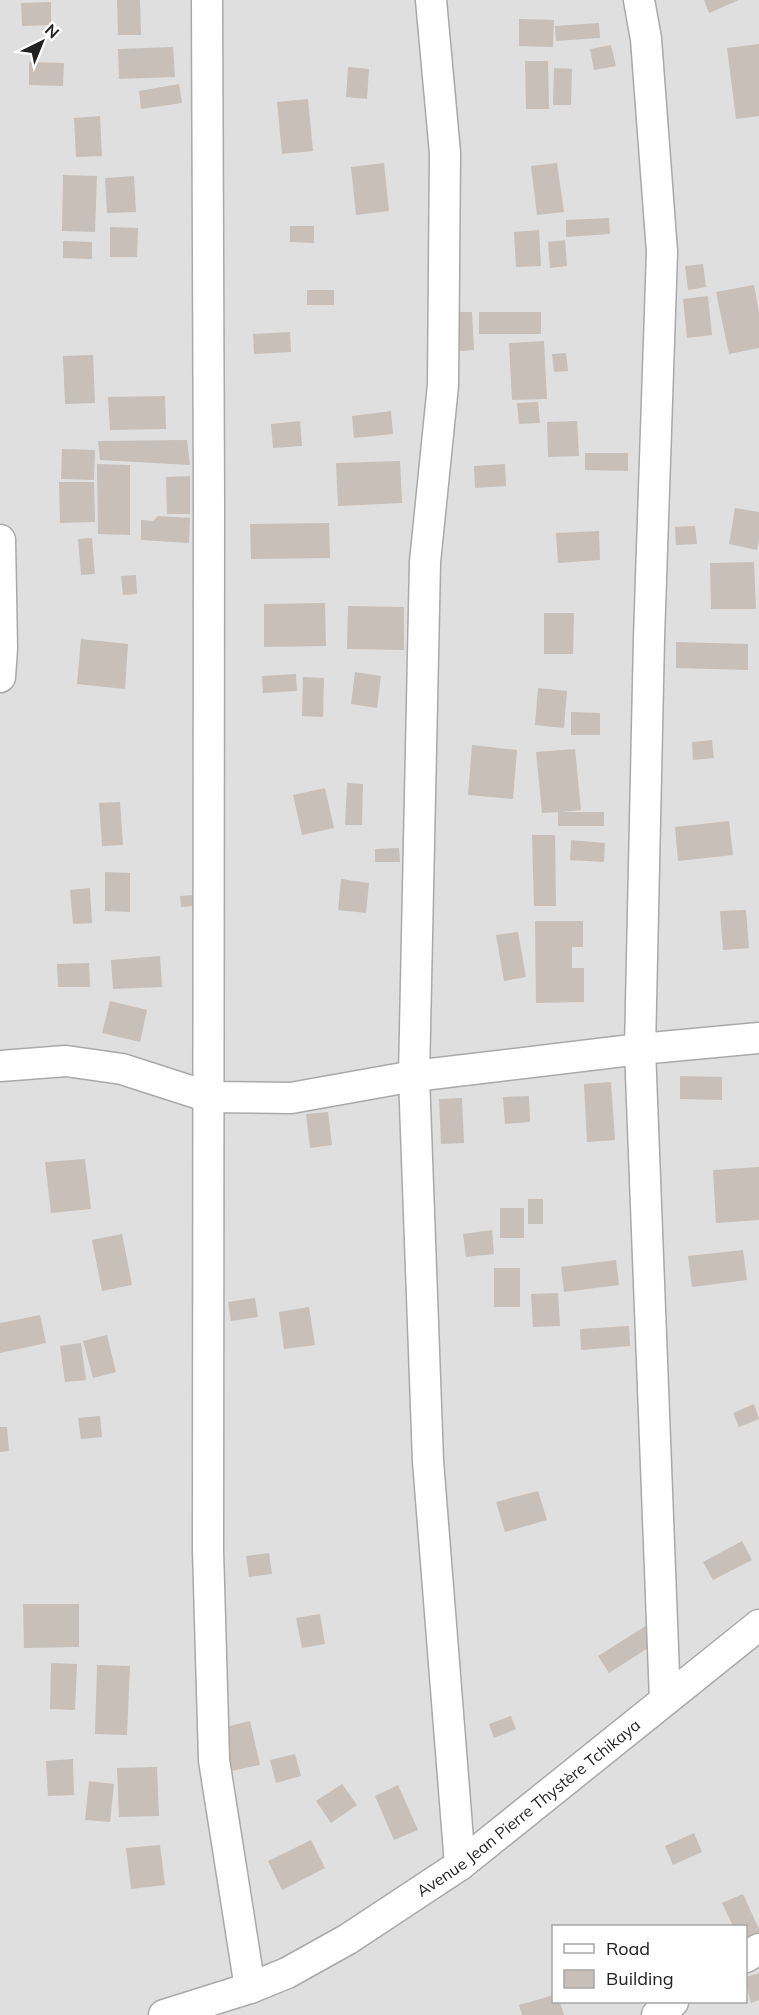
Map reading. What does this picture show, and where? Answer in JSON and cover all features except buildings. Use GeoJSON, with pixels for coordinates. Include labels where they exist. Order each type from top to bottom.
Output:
{"type":"FeatureCollection","features":[{"type":"Feature","properties":{"kind":"street"},"geometry":{"type":"LineString","coordinates":[[207,0],[208,1550],[214,1760],[250,1988]]}},
{"type":"Feature","properties":{"kind":"street"},"geometry":{"type":"LineString","coordinates":[[431,0],[445,153],[443,385],[425,562],[414,1076],[428,1461],[460,1865]]}},
{"type":"Feature","properties":{"kind":"street"},"geometry":{"type":"LineString","coordinates":[[639,0],[646,39],[662,252],[649,638],[640,1049],[665,1701]]}},
{"type":"Feature","properties":{"kind":"street"},"geometry":{"type":"LineString","coordinates":[[0,540],[2,648],[0,677]]}},
{"type":"Feature","properties":{"kind":"street"},"geometry":{"type":"LineString","coordinates":[[0,1066],[66,1061],[122,1069],[209,1097],[291,1098],[414,1076],[640,1049],[759,1038]]}},
{"type":"Feature","properties":{"kind":"street","name":"Avenue Jean Pierre Thystère Tchikaya"},"geometry":{"type":"LineString","coordinates":[[164,2015],[250,1988],[286,1973],[348,1939],[460,1865],[759,1626]]}},
{"type":"Feature","properties":{"kind":"street"},"geometry":{"type":"LineString","coordinates":[[657,2015],[671,2003]]}},
{"type":"Feature","properties":{"kind":"shaded area"},"geometry":{"type":"Polygon","coordinates":[[[0,0],[759,0],[759,2015],[0,2015],[0,0]]]}}]}
